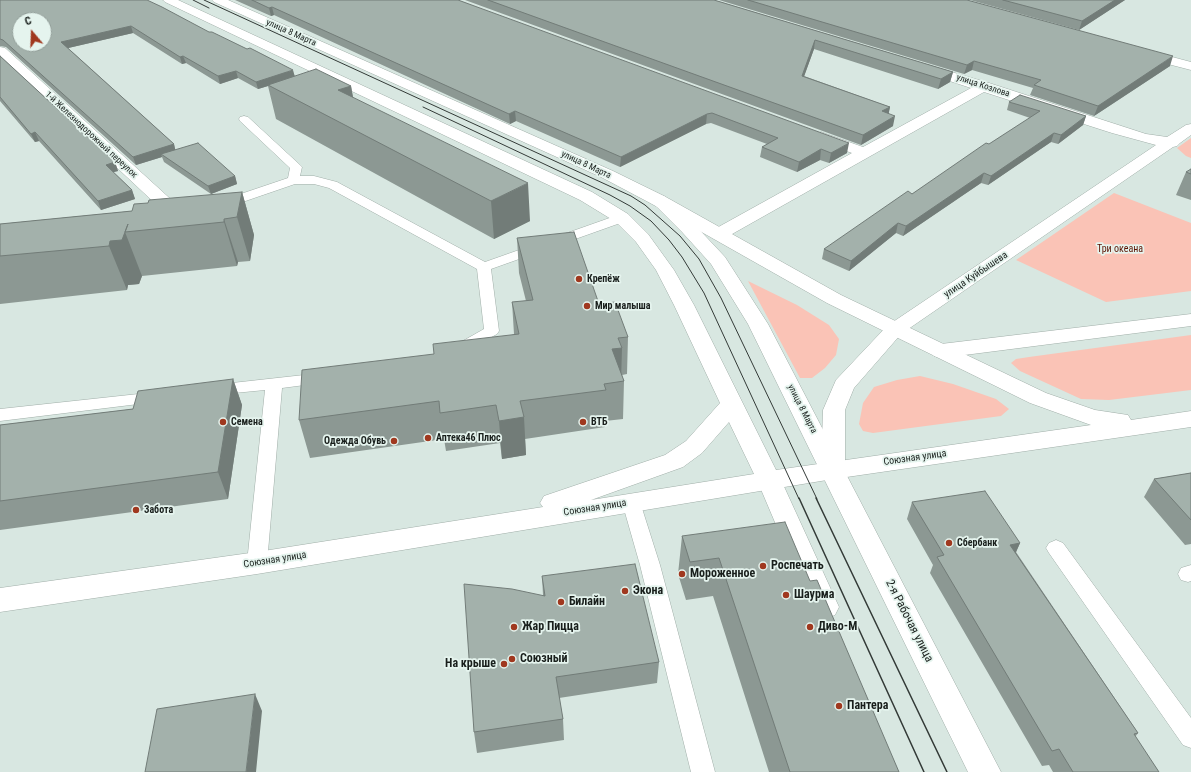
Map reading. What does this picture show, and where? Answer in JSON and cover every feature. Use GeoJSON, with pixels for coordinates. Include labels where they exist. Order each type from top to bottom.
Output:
{"type":"FeatureCollection","features":[{"type":"Feature","properties":{"kind":"main road"},"geometry":{"type":"LineString","coordinates":[[169,0],[586,196],[622,218],[642,238],[665,270],[684,305],[769,480],[833,627]]}},
{"type":"Feature","properties":{"kind":"main road","name":"улица 8 Марта"},"geometry":{"type":"LineString","coordinates":[[218,0],[600,171],[658,200],[688,228],[718,261],[740,294],[758,324],[833,470]]}},
{"type":"Feature","properties":{"kind":"main road"},"geometry":{"type":"LineString","coordinates":[[1131,50],[1191,66]]}},
{"type":"Feature","properties":{"kind":"main road","name":"1-й Железнодорожный переулок"},"geometry":{"type":"LineString","coordinates":[[0,51],[180,219]]}},
{"type":"Feature","properties":{"kind":"main road","name":"улица Козлова"},"geometry":{"type":"LineString","coordinates":[[908,63],[984,86],[1117,130],[1144,138],[1172,143]]}},
{"type":"Feature","properties":{"kind":"main road"},"geometry":{"type":"LineString","coordinates":[[719,234],[984,86]]}},
{"type":"Feature","properties":{"kind":"main road","name":"улица Куйбышева"},"geometry":{"type":"LineString","coordinates":[[833,470],[834,410],[844,385],[894,330],[1172,143],[1191,128]]}},
{"type":"Feature","properties":{"kind":"main road"},"geometry":{"type":"LineString","coordinates":[[806,131],[865,153]]}},
{"type":"Feature","properties":{"kind":"main road"},"geometry":{"type":"LineString","coordinates":[[658,200],[834,299],[894,330],[1038,398],[1093,418],[1151,424]]}},
{"type":"Feature","properties":{"kind":"main road"},"geometry":{"type":"LineString","coordinates":[[941,351],[1191,320]]}},
{"type":"Feature","properties":{"kind":"main road"},"geometry":{"type":"LineString","coordinates":[[424,536],[565,500],[674,461],[694,447],[732,404]]}},
{"type":"Feature","properties":{"kind":"main road","name":"Союзная улица"},"geometry":{"type":"LineString","coordinates":[[0,600],[257,563],[833,470],[1191,419]]}},
{"type":"Feature","properties":{"kind":"main road","name":"2-я Рабочая улица"},"geometry":{"type":"LineString","coordinates":[[833,470],[985,772]]}},
{"type":"Feature","properties":{"kind":"lane"},"geometry":{"type":"LineString","coordinates":[[244,119],[296,167],[294,180]]}},
{"type":"Feature","properties":{"kind":"lane"},"geometry":{"type":"LineString","coordinates":[[212,208],[294,180],[314,180],[333,185],[484,266],[622,218]]}},
{"type":"Feature","properties":{"kind":"lane"},"geometry":{"type":"LineString","coordinates":[[444,357],[492,331],[484,266]]}},
{"type":"Feature","properties":{"kind":"lane"},"geometry":{"type":"LineString","coordinates":[[204,392],[336,376]]}},
{"type":"Feature","properties":{"kind":"lane"},"geometry":{"type":"LineString","coordinates":[[257,563],[274,384]]}},
{"type":"Feature","properties":{"kind":"lane"},"geometry":{"type":"LineString","coordinates":[[0,415],[172,395]]}},
{"type":"Feature","properties":{"kind":"lane"},"geometry":{"type":"LineString","coordinates":[[631,502],[650,564],[703,772]]}},
{"type":"Feature","properties":{"kind":"lane"},"geometry":{"type":"LineString","coordinates":[[1056,548],[1191,737]]}},
{"type":"Feature","properties":{"kind":"green space"},"geometry":{"type":"Polygon","coordinates":[[[1191,138],[1191,158],[1186,156],[1177,148],[1191,138]]]}},
{"type":"Feature","properties":{"kind":"green space","name":"Три океана"},"geometry":{"type":"Polygon","coordinates":[[[1114,193],[1191,223],[1191,291],[1106,302],[1016,260],[1114,193]]]}},
{"type":"Feature","properties":{"kind":"green space"},"geometry":{"type":"Polygon","coordinates":[[[748,281],[797,305],[829,325],[839,339],[836,355],[825,368],[812,378],[800,378],[748,281]]]}},
{"type":"Feature","properties":{"kind":"green space"},"geometry":{"type":"Polygon","coordinates":[[[1191,335],[1191,390],[1109,400],[1081,399],[1020,371],[1011,363],[1016,359],[1191,335]]]}},
{"type":"Feature","properties":{"kind":"green space"},"geometry":{"type":"Polygon","coordinates":[[[920,376],[953,384],[996,399],[1009,409],[1001,416],[873,433],[863,431],[859,424],[863,403],[874,387],[897,380],[920,376]]]}},
{"type":"Feature","properties":{"kind":"building"},"geometry":{"type":"Polygon","coordinates":[[[0,0],[147,0],[209,32],[212,32],[247,49],[250,48],[293,70],[256,82],[236,71],[218,76],[183,56],[180,57],[131,26],[61,42],[174,144],[133,157],[16,52],[52,52],[52,12],[12,12],[12,48],[0,39],[0,0]]]}},
{"type":"Feature","properties":{"kind":"building"},"geometry":{"type":"Polygon","coordinates":[[[252,0],[458,0],[849,143],[831,153],[821,149],[799,162],[762,147],[778,138],[712,113],[707,114],[621,157],[515,111],[509,114],[272,7],[269,8],[252,0]]]}},
{"type":"Feature","properties":{"kind":"building"},"geometry":{"type":"Polygon","coordinates":[[[488,0],[714,0],[953,72],[941,79],[815,40],[802,76],[890,107],[882,111],[895,116],[863,135],[488,0]]]}},
{"type":"Feature","properties":{"kind":"building"},"geometry":{"type":"Polygon","coordinates":[[[748,0],[967,0],[1173,56],[1098,106],[1034,85],[1041,80],[974,61],[967,65],[748,0]]]}},
{"type":"Feature","properties":{"kind":"building"},"geometry":{"type":"Polygon","coordinates":[[[1003,0],[1115,0],[1082,21],[1003,0]]]}},
{"type":"Feature","properties":{"kind":"building"},"geometry":{"type":"Polygon","coordinates":[[[0,56],[115,162],[106,165],[132,190],[98,201],[35,132],[31,134],[0,97],[0,56]]]}},
{"type":"Feature","properties":{"kind":"building"},"geometry":{"type":"Polygon","coordinates":[[[316,69],[351,86],[338,90],[528,183],[491,201],[268,85],[316,69]]]}},
{"type":"Feature","properties":{"kind":"building"},"geometry":{"type":"Polygon","coordinates":[[[1020,95],[1086,116],[1061,135],[1054,133],[991,176],[984,173],[906,226],[898,223],[851,261],[824,249],[908,191],[912,194],[986,143],[989,144],[1040,111],[1009,102],[1020,95]]]}},
{"type":"Feature","properties":{"kind":"building"},"geometry":{"type":"Polygon","coordinates":[[[198,143],[235,176],[208,186],[161,154],[198,143]]]}},
{"type":"Feature","properties":{"kind":"building"},"geometry":{"type":"Polygon","coordinates":[[[1191,169],[1191,174],[1186,172],[1191,169]]]}},
{"type":"Feature","properties":{"kind":"building"},"geometry":{"type":"Polygon","coordinates":[[[242,192],[237,217],[224,219],[224,222],[125,232],[122,240],[110,241],[109,246],[0,256],[0,224],[132,211],[134,204],[148,203],[149,200],[242,192]]]}},
{"type":"Feature","properties":{"kind":"building"},"geometry":{"type":"Polygon","coordinates":[[[574,232],[599,304],[615,302],[628,337],[618,338],[622,348],[612,349],[624,381],[604,384],[606,390],[520,401],[524,417],[499,421],[496,405],[440,413],[439,401],[299,420],[302,370],[434,354],[433,344],[519,334],[512,302],[533,300],[517,238],[574,232]]]}},
{"type":"Feature","properties":{"kind":"building"},"geometry":{"type":"Polygon","coordinates":[[[233,379],[218,472],[0,501],[0,425],[133,409],[138,391],[233,379]]]}},
{"type":"Feature","properties":{"kind":"building"},"geometry":{"type":"Polygon","coordinates":[[[1191,473],[1191,520],[1154,479],[1191,473]]]}},
{"type":"Feature","properties":{"kind":"building"},"geometry":{"type":"Polygon","coordinates":[[[985,491],[1020,543],[1010,545],[1138,733],[1134,734],[1159,772],[1073,772],[1059,749],[1052,751],[937,557],[944,555],[912,502],[985,491]]]}},
{"type":"Feature","properties":{"kind":"building"},"geometry":{"type":"Polygon","coordinates":[[[785,522],[810,581],[817,580],[899,772],[790,772],[719,558],[690,562],[682,536],[785,522]]]}},
{"type":"Feature","properties":{"kind":"building"},"geometry":{"type":"Polygon","coordinates":[[[635,564],[659,662],[556,677],[563,719],[474,732],[464,584],[512,589],[545,596],[542,576],[635,564]]]}},
{"type":"Feature","properties":{"kind":"building"},"geometry":{"type":"Polygon","coordinates":[[[255,694],[246,772],[145,772],[157,709],[255,694]]]}},
{"type":"Feature","properties":{"kind":"tram line"},"geometry":{"type":"LineString","coordinates":[[193,0],[209,8]]}},
{"type":"Feature","properties":{"kind":"tram line"},"geometry":{"type":"LineString","coordinates":[[204,0],[631,196],[645,205],[680,236],[699,259],[721,298],[817,499]]}},
{"type":"Feature","properties":{"kind":"tram line"},"geometry":{"type":"LineString","coordinates":[[423,107],[610,195],[630,206],[651,221],[669,240],[682,257],[704,293],[799,499]]}},
{"type":"Feature","properties":{"kind":"tram line"},"geometry":{"type":"LineString","coordinates":[[799,498],[924,772]]}},
{"type":"Feature","properties":{"kind":"tram line"},"geometry":{"type":"LineString","coordinates":[[816,498],[947,772]]}},
{"type":"Feature","properties":{"kind":"place","name":"Крепёж"},"geometry":{"type":"Point","coordinates":[579,279]}},
{"type":"Feature","properties":{"kind":"place","name":"Мир малыша"},"geometry":{"type":"Point","coordinates":[587,306]}},
{"type":"Feature","properties":{"kind":"place","name":"Семена"},"geometry":{"type":"Point","coordinates":[223,422]}},
{"type":"Feature","properties":{"kind":"place","name":"ВТБ"},"geometry":{"type":"Point","coordinates":[583,422]}},
{"type":"Feature","properties":{"kind":"place","name":"Аптека46 Плюс"},"geometry":{"type":"Point","coordinates":[428,438]}},
{"type":"Feature","properties":{"kind":"place","name":"Одежда Обувь"},"geometry":{"type":"Point","coordinates":[394,441]}},
{"type":"Feature","properties":{"kind":"place","name":"Забота"},"geometry":{"type":"Point","coordinates":[136,510]}},
{"type":"Feature","properties":{"kind":"place","name":"Сбербанк"},"geometry":{"type":"Point","coordinates":[949,543]}},
{"type":"Feature","properties":{"kind":"place","name":"Роспечать"},"geometry":{"type":"Point","coordinates":[763,566]}},
{"type":"Feature","properties":{"kind":"place","name":"Мороженное"},"geometry":{"type":"Point","coordinates":[682,574]}},
{"type":"Feature","properties":{"kind":"place","name":"Экона"},"geometry":{"type":"Point","coordinates":[625,591]}},
{"type":"Feature","properties":{"kind":"place","name":"Шаурма"},"geometry":{"type":"Point","coordinates":[786,595]}},
{"type":"Feature","properties":{"kind":"place","name":"Билайн"},"geometry":{"type":"Point","coordinates":[561,602]}},
{"type":"Feature","properties":{"kind":"place","name":"Жар Пицца"},"geometry":{"type":"Point","coordinates":[514,627]}},
{"type":"Feature","properties":{"kind":"place","name":"Диво-М"},"geometry":{"type":"Point","coordinates":[810,627]}},
{"type":"Feature","properties":{"kind":"place","name":"Союзный"},"geometry":{"type":"Point","coordinates":[512,659]}},
{"type":"Feature","properties":{"kind":"place","name":"На крыше"},"geometry":{"type":"Point","coordinates":[504,664]}},
{"type":"Feature","properties":{"kind":"place","name":"Пантера"},"geometry":{"type":"Point","coordinates":[839,706]}}]}
